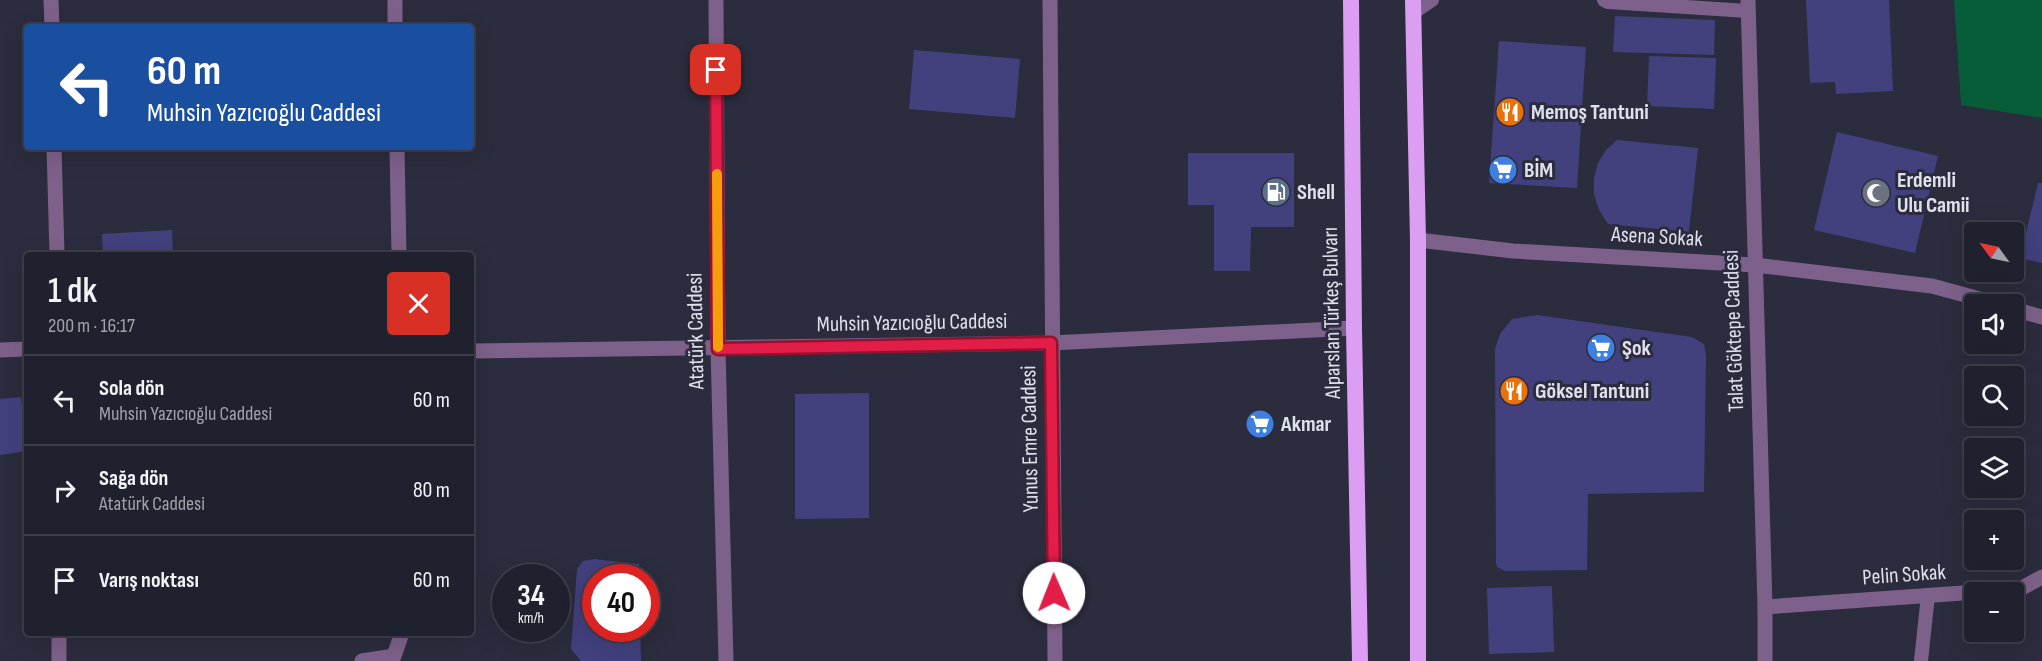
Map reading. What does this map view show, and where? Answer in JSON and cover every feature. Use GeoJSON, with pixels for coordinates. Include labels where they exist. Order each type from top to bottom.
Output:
{"type":"FeatureCollection","features":[{"type":"Feature","properties":{"kind":"highway","name":"Alparslan Türkeş Bulvarı"},"geometry":{"type":"LineString","coordinates":[[1351,0],[1360,661]]}},
{"type":"Feature","properties":{"kind":"highway"},"geometry":{"type":"LineString","coordinates":[[1413,7],[1418,240],[1418,661]]}},
{"type":"Feature","properties":{"kind":"street"},"geometry":{"type":"LineString","coordinates":[[51,0],[52,24]]}},
{"type":"Feature","properties":{"kind":"street"},"geometry":{"type":"LineString","coordinates":[[395,0],[395,24]]}},
{"type":"Feature","properties":{"kind":"street","name":"Atatürk Caddesi"},"geometry":{"type":"LineString","coordinates":[[716,0],[718,349],[726,661]]}},
{"type":"Feature","properties":{"kind":"street","name":"Yunus Emre Caddesi"},"geometry":{"type":"LineString","coordinates":[[1050,0],[1055,661]]}},
{"type":"Feature","properties":{"kind":"street","name":"Talat Göktepe Caddesi"},"geometry":{"type":"LineString","coordinates":[[1748,6],[1765,661]]}},
{"type":"Feature","properties":{"kind":"street"},"geometry":{"type":"LineString","coordinates":[[54,150],[57,252]]}},
{"type":"Feature","properties":{"kind":"street"},"geometry":{"type":"LineString","coordinates":[[397,150],[399,252]]}},
{"type":"Feature","properties":{"kind":"street","name":"Asena Sokak"},"geometry":{"type":"LineString","coordinates":[[1418,240],[1513,250],[1755,265],[1932,286],[1964,295]]}},
{"type":"Feature","properties":{"kind":"street"},"geometry":{"type":"LineString","coordinates":[[2024,312],[2042,317]]}},
{"type":"Feature","properties":{"kind":"street","name":"Muhsin Yazıcıoğlu Caddesi"},"geometry":{"type":"LineString","coordinates":[[474,351],[1051,343],[1354,328]]}},
{"type":"Feature","properties":{"kind":"street"},"geometry":{"type":"LineString","coordinates":[[0,350],[24,349]]}},
{"type":"Feature","properties":{"kind":"street","name":"Pelin Sokak"},"geometry":{"type":"LineString","coordinates":[[1765,607],[2020,589],[2042,577]]}},
{"type":"Feature","properties":{"kind":"street"},"geometry":{"type":"LineString","coordinates":[[58,636],[58,661]]}},
{"type":"Feature","properties":{"kind":"street"},"geometry":{"type":"LineString","coordinates":[[362,661],[394,656],[401,636]]}},
{"type":"Feature","properties":{"kind":"lane"},"geometry":{"type":"LineString","coordinates":[[1413,7],[1432,0]]}},
{"type":"Feature","properties":{"kind":"lane"},"geometry":{"type":"LineString","coordinates":[[1604,0],[1608,2],[1748,6]]}},
{"type":"Feature","properties":{"kind":"lane"},"geometry":{"type":"LineString","coordinates":[[1921,661],[1928,596]]}},
{"type":"Feature","properties":{"kind":"green space"},"geometry":{"type":"Polygon","coordinates":[[[1954,0],[2042,0],[2042,118],[1961,105],[1954,0]]]}},
{"type":"Feature","properties":{"kind":"building"},"geometry":{"type":"Polygon","coordinates":[[[1806,0],[1889,0],[1893,91],[1836,94],[1835,82],[1810,83],[1806,0]]]}},
{"type":"Feature","properties":{"kind":"building"},"geometry":{"type":"Polygon","coordinates":[[[1615,16],[1715,20],[1714,55],[1613,52],[1615,16]]]}},
{"type":"Feature","properties":{"kind":"building"},"geometry":{"type":"Polygon","coordinates":[[[1499,41],[1586,47],[1577,188],[1489,183],[1499,41]]]}},
{"type":"Feature","properties":{"kind":"building"},"geometry":{"type":"Polygon","coordinates":[[[914,50],[1020,59],[1015,118],[909,109],[914,50]]]}},
{"type":"Feature","properties":{"kind":"building"},"geometry":{"type":"Polygon","coordinates":[[[1649,56],[1716,58],[1714,109],[1647,106],[1649,56]]]}},
{"type":"Feature","properties":{"kind":"building","name":"Erdemli Ulu Camii"},"geometry":{"type":"Polygon","coordinates":[[[1837,132],[1938,156],[1915,253],[1814,230],[1837,132]]]}},
{"type":"Feature","properties":{"kind":"building"},"geometry":{"type":"Polygon","coordinates":[[[1617,140],[1698,148],[1689,232],[1608,224],[1599,210],[1594,194],[1594,178],[1598,163],[1606,150],[1617,140]]]}},
{"type":"Feature","properties":{"kind":"building"},"geometry":{"type":"Polygon","coordinates":[[[1188,153],[1294,153],[1294,227],[1251,227],[1250,271],[1214,271],[1214,205],[1188,205],[1188,153]]]}},
{"type":"Feature","properties":{"kind":"building"},"geometry":{"type":"Polygon","coordinates":[[[2038,183],[2042,183],[2042,263],[2024,259],[2024,241],[2038,183]]]}},
{"type":"Feature","properties":{"kind":"building"},"geometry":{"type":"Polygon","coordinates":[[[172,230],[173,252],[103,252],[102,234],[172,230]]]}},
{"type":"Feature","properties":{"kind":"building"},"geometry":{"type":"Polygon","coordinates":[[[1537,315],[1692,337],[1704,344],[1706,355],[1704,492],[1588,494],[1587,570],[1505,571],[1497,567],[1496,563],[1495,349],[1500,334],[1512,319],[1537,315]]]}},
{"type":"Feature","properties":{"kind":"building"},"geometry":{"type":"Polygon","coordinates":[[[869,393],[869,518],[795,519],[795,394],[869,393]]]}},
{"type":"Feature","properties":{"kind":"building"},"geometry":{"type":"Polygon","coordinates":[[[21,397],[24,451],[0,455],[0,399],[21,397]]]}},
{"type":"Feature","properties":{"kind":"building"},"geometry":{"type":"Polygon","coordinates":[[[594,559],[639,564],[582,564],[582,642],[640,642],[641,661],[581,661],[571,649],[577,569],[583,561],[594,559]]]}},
{"type":"Feature","properties":{"kind":"building"},"geometry":{"type":"Polygon","coordinates":[[[1552,586],[1554,652],[1489,654],[1487,588],[1552,586]]]}},
{"type":"Feature","properties":{"kind":"slow traffic"},"geometry":{"type":"LineString","coordinates":[[717,174],[718,347]]}},
{"type":"Feature","properties":{"kind":"place","name":"Memoş Tantuni"},"geometry":{"type":"Point","coordinates":[1510,112]}},
{"type":"Feature","properties":{"kind":"place","name":"BİM"},"geometry":{"type":"Point","coordinates":[1503,170]}},
{"type":"Feature","properties":{"kind":"place","name":"Shell"},"geometry":{"type":"Point","coordinates":[1276,192]}},
{"type":"Feature","properties":{"kind":"place","name":"Erdemli Ulu Camii"},"geometry":{"type":"Point","coordinates":[1876,193]}},
{"type":"Feature","properties":{"kind":"place","name":"Şok"},"geometry":{"type":"Point","coordinates":[1601,348]}},
{"type":"Feature","properties":{"kind":"place","name":"Göksel Tantuni"},"geometry":{"type":"Point","coordinates":[1514,391]}},
{"type":"Feature","properties":{"kind":"place","name":"Akmar"},"geometry":{"type":"Point","coordinates":[1260,424]}},
{"type":"Feature","properties":{"kind":"route"},"geometry":{"type":"LineString","coordinates":[[716,70],[718,349],[1051,343],[1054,593]]}}]}
